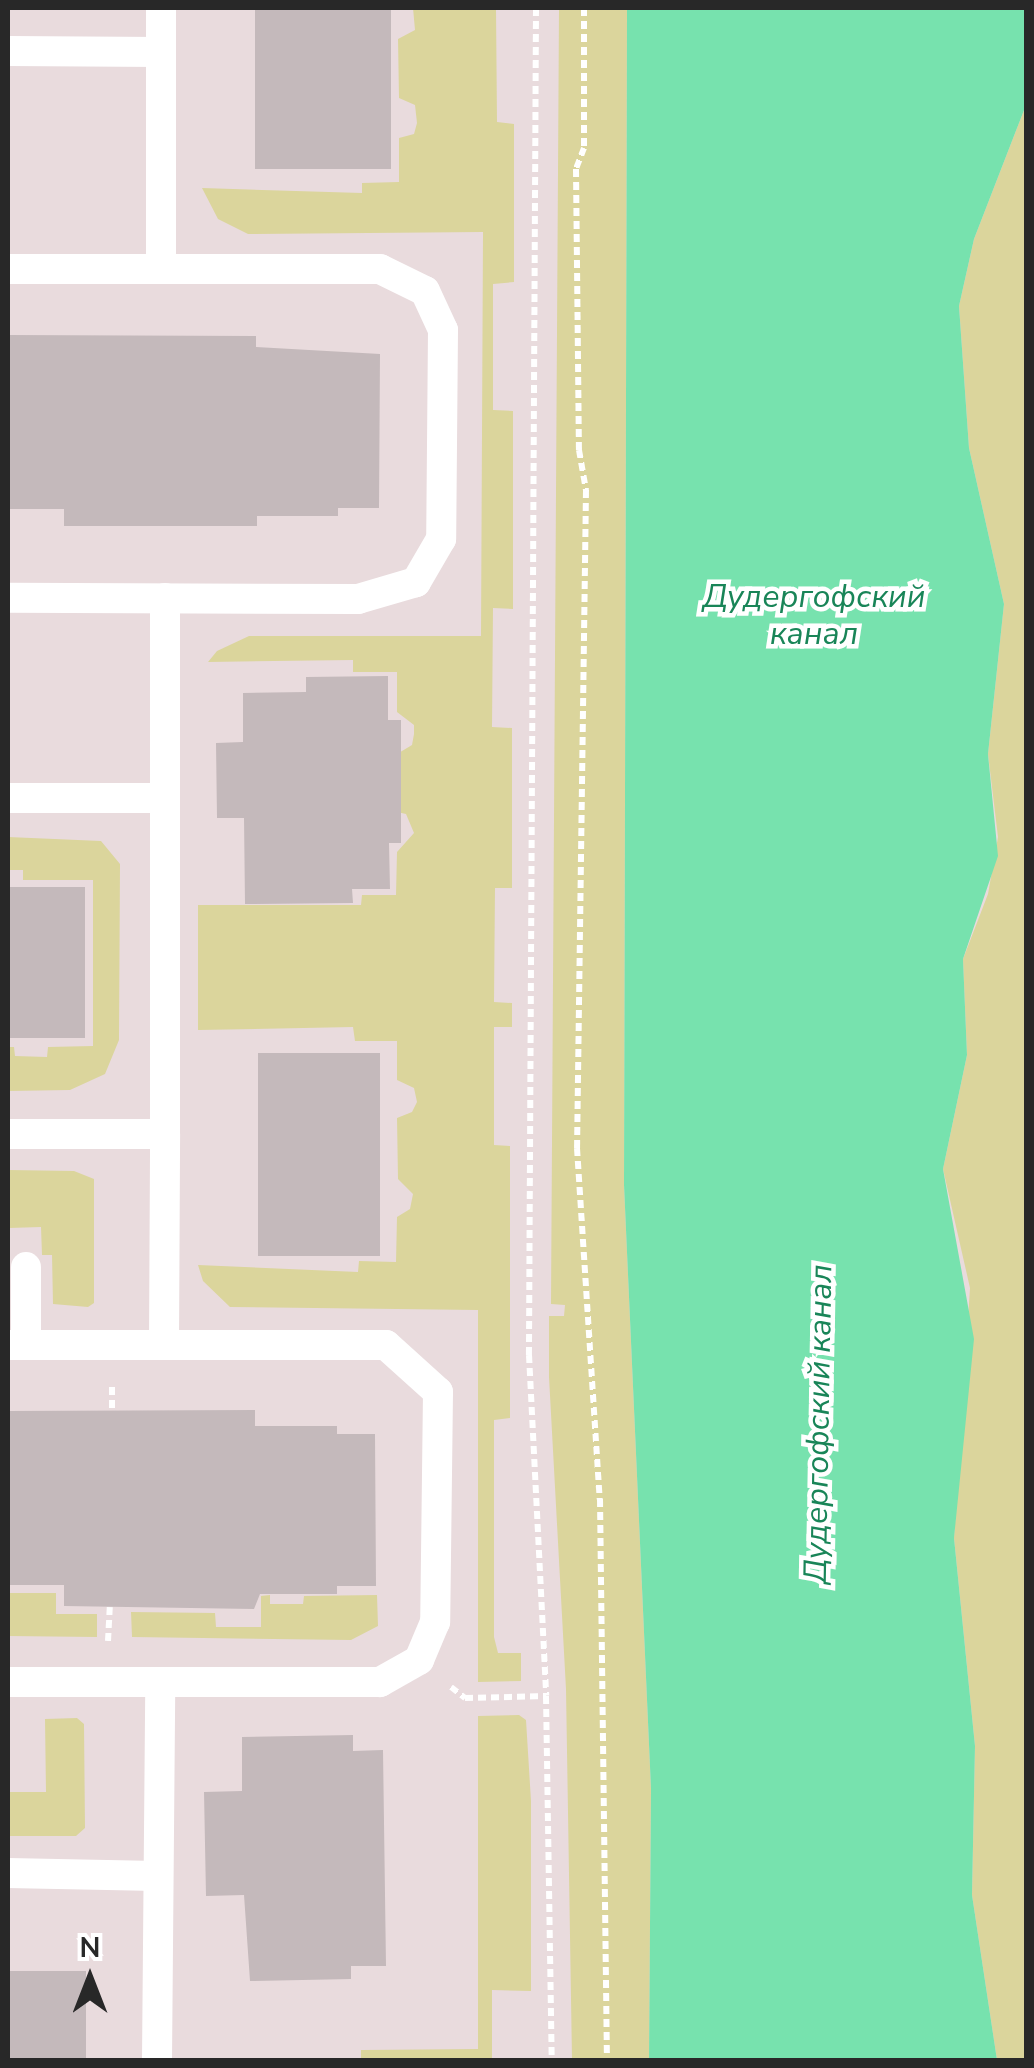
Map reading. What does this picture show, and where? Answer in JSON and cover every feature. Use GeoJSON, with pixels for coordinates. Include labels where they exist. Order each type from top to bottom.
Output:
{"type":"FeatureCollection","features":[{"type":"Feature","properties":{"kind":"lane"},"geometry":{"type":"LineString","coordinates":[[161,8],[161,269]]}},
{"type":"Feature","properties":{"kind":"lane"},"geometry":{"type":"LineString","coordinates":[[8,51],[161,52]]}},
{"type":"Feature","properties":{"kind":"lane"},"geometry":{"type":"LineString","coordinates":[[8,269],[380,269],[426,291],[443,330],[442,539],[416,582],[358,599],[8,598]]}},
{"type":"Feature","properties":{"kind":"lane"},"geometry":{"type":"LineString","coordinates":[[164,1345],[165,598]]}},
{"type":"Feature","properties":{"kind":"lane"},"geometry":{"type":"LineString","coordinates":[[8,798],[165,798]]}},
{"type":"Feature","properties":{"kind":"lane"},"geometry":{"type":"LineString","coordinates":[[8,1134],[165,1134]]}},
{"type":"Feature","properties":{"kind":"lane"},"geometry":{"type":"LineString","coordinates":[[8,1682],[380,1682],[419,1660],[435,1622],[438,1392],[386,1345],[17,1345],[26,1267]]}},
{"type":"Feature","properties":{"kind":"lane"},"geometry":{"type":"LineString","coordinates":[[157,2060],[160,1682]]}},
{"type":"Feature","properties":{"kind":"lane"},"geometry":{"type":"LineString","coordinates":[[8,1873],[157,1876]]}},
{"type":"Feature","properties":{"kind":"path"},"geometry":{"type":"LineString","coordinates":[[536,8],[529,1356],[546,1696],[552,2060]]}},
{"type":"Feature","properties":{"kind":"path"},"geometry":{"type":"LineString","coordinates":[[584,8],[584,148],[576,169],[579,450],[586,490],[577,1148],[600,1499],[607,2060]]}},
{"type":"Feature","properties":{"kind":"path"},"geometry":{"type":"LineString","coordinates":[[112,1380],[112,1411]]}},
{"type":"Feature","properties":{"kind":"path"},"geometry":{"type":"LineString","coordinates":[[105,1652],[110,1607]]}},
{"type":"Feature","properties":{"kind":"path"},"geometry":{"type":"LineString","coordinates":[[465,1698],[546,1696]]}},
{"type":"Feature","properties":{"kind":"shaded area"},"geometry":{"type":"Polygon","coordinates":[[[413,8],[496,8],[497,122],[514,124],[514,282],[493,284],[493,410],[513,411],[513,609],[493,608],[492,727],[512,728],[512,888],[495,888],[494,1002],[512,1003],[512,1027],[494,1027],[494,1145],[510,1146],[510,1418],[494,1420],[494,1637],[498,1653],[521,1653],[521,1681],[478,1682],[478,1310],[230,1307],[203,1281],[198,1265],[358,1272],[359,1261],[396,1262],[397,1217],[410,1209],[413,1194],[398,1179],[397,1118],[412,1112],[417,1102],[414,1088],[397,1080],[397,1041],[355,1041],[353,1027],[198,1030],[198,905],[361,905],[362,895],[396,895],[397,852],[414,833],[406,814],[397,812],[397,754],[412,745],[414,725],[397,712],[397,672],[353,672],[353,660],[208,662],[217,651],[249,636],[481,636],[483,232],[248,234],[218,219],[202,188],[362,193],[362,183],[399,182],[399,138],[414,134],[417,123],[415,105],[399,98],[398,39],[415,30],[413,8]]]}},
{"type":"Feature","properties":{"kind":"shaded area"},"geometry":{"type":"Polygon","coordinates":[[[559,8],[627,8],[624,1185],[651,1789],[649,2060],[572,2060],[566,1689],[549,1377],[549,1316],[564,1316],[565,1305],[551,1304],[559,8]]]}},
{"type":"Feature","properties":{"kind":"shaded area"},"geometry":{"type":"Polygon","coordinates":[[[1026,105],[1026,2060],[997,2060],[972,1895],[975,1746],[954,1538],[970,1288],[943,1169],[967,1055],[963,959],[988,894],[998,837],[988,754],[1004,604],[969,448],[959,306],[974,239],[1026,105]]]}},
{"type":"Feature","properties":{"kind":"shaded area"},"geometry":{"type":"Polygon","coordinates":[[[8,837],[101,841],[120,864],[119,1040],[105,1074],[70,1090],[8,1091],[8,1047],[14,1047],[15,1056],[47,1057],[48,1047],[93,1046],[93,880],[23,880],[23,870],[8,870],[8,837]]]}},
{"type":"Feature","properties":{"kind":"shaded area"},"geometry":{"type":"Polygon","coordinates":[[[8,1170],[74,1171],[94,1179],[94,1303],[88,1307],[53,1304],[52,1255],[42,1255],[41,1227],[9,1228],[8,1255],[8,1170]]]}},
{"type":"Feature","properties":{"kind":"shaded area"},"geometry":{"type":"Polygon","coordinates":[[[8,1593],[56,1593],[56,1614],[97,1614],[97,1637],[8,1636],[8,1593]]]}},
{"type":"Feature","properties":{"kind":"shaded area"},"geometry":{"type":"Polygon","coordinates":[[[270,1595],[270,1604],[303,1604],[304,1596],[377,1595],[378,1626],[351,1640],[132,1637],[131,1612],[215,1613],[216,1627],[261,1627],[261,1596],[270,1595]]]}},
{"type":"Feature","properties":{"kind":"shaded area"},"geometry":{"type":"Polygon","coordinates":[[[519,1715],[526,1720],[531,1801],[531,1991],[492,1990],[492,2060],[361,2060],[361,2050],[478,2049],[478,1716],[519,1715]]]}},
{"type":"Feature","properties":{"kind":"shaded area"},"geometry":{"type":"Polygon","coordinates":[[[77,1718],[84,1724],[85,1828],[76,1836],[8,1836],[8,1792],[46,1792],[45,1719],[77,1718]]]}},
{"type":"Feature","properties":{"kind":"water","name":"Дудергофский канал"},"geometry":{"type":"Polygon","coordinates":[[[627,8],[1026,8],[1026,105],[974,239],[959,306],[969,448],[1004,604],[988,754],[998,856],[963,959],[967,1055],[943,1169],[974,1339],[954,1538],[975,1746],[972,1895],[997,2060],[649,2060],[651,1789],[624,1185],[627,8]]]}},
{"type":"Feature","properties":{"kind":"building"},"geometry":{"type":"Polygon","coordinates":[[[255,8],[391,8],[391,169],[255,169],[255,8]]]}},
{"type":"Feature","properties":{"kind":"building"},"geometry":{"type":"Polygon","coordinates":[[[8,335],[256,336],[256,347],[380,354],[379,508],[338,508],[338,516],[257,516],[257,526],[64,526],[64,509],[8,509],[8,335]]]}},
{"type":"Feature","properties":{"kind":"building"},"geometry":{"type":"Polygon","coordinates":[[[388,676],[388,720],[401,720],[401,843],[389,843],[390,889],[352,889],[353,903],[245,904],[244,818],[217,818],[216,743],[243,742],[243,693],[306,692],[306,677],[388,676]]]}},
{"type":"Feature","properties":{"kind":"building"},"geometry":{"type":"Polygon","coordinates":[[[8,887],[85,887],[85,1038],[8,1038],[8,887]]]}},
{"type":"Feature","properties":{"kind":"building"},"geometry":{"type":"Polygon","coordinates":[[[258,1053],[380,1053],[380,1256],[258,1256],[258,1053]]]}},
{"type":"Feature","properties":{"kind":"building"},"geometry":{"type":"Polygon","coordinates":[[[255,1410],[255,1426],[337,1426],[337,1434],[375,1434],[376,1586],[337,1586],[337,1594],[260,1594],[254,1609],[64,1606],[64,1585],[8,1585],[8,1411],[255,1410]]]}},
{"type":"Feature","properties":{"kind":"building"},"geometry":{"type":"Polygon","coordinates":[[[353,1735],[353,1751],[383,1750],[386,1966],[351,1966],[351,1979],[250,1981],[244,1895],[206,1896],[204,1792],[242,1791],[242,1737],[353,1735]]]}},
{"type":"Feature","properties":{"kind":"building"},"geometry":{"type":"Polygon","coordinates":[[[8,1971],[86,1971],[86,2060],[8,2060],[8,1971]]]}}]}
